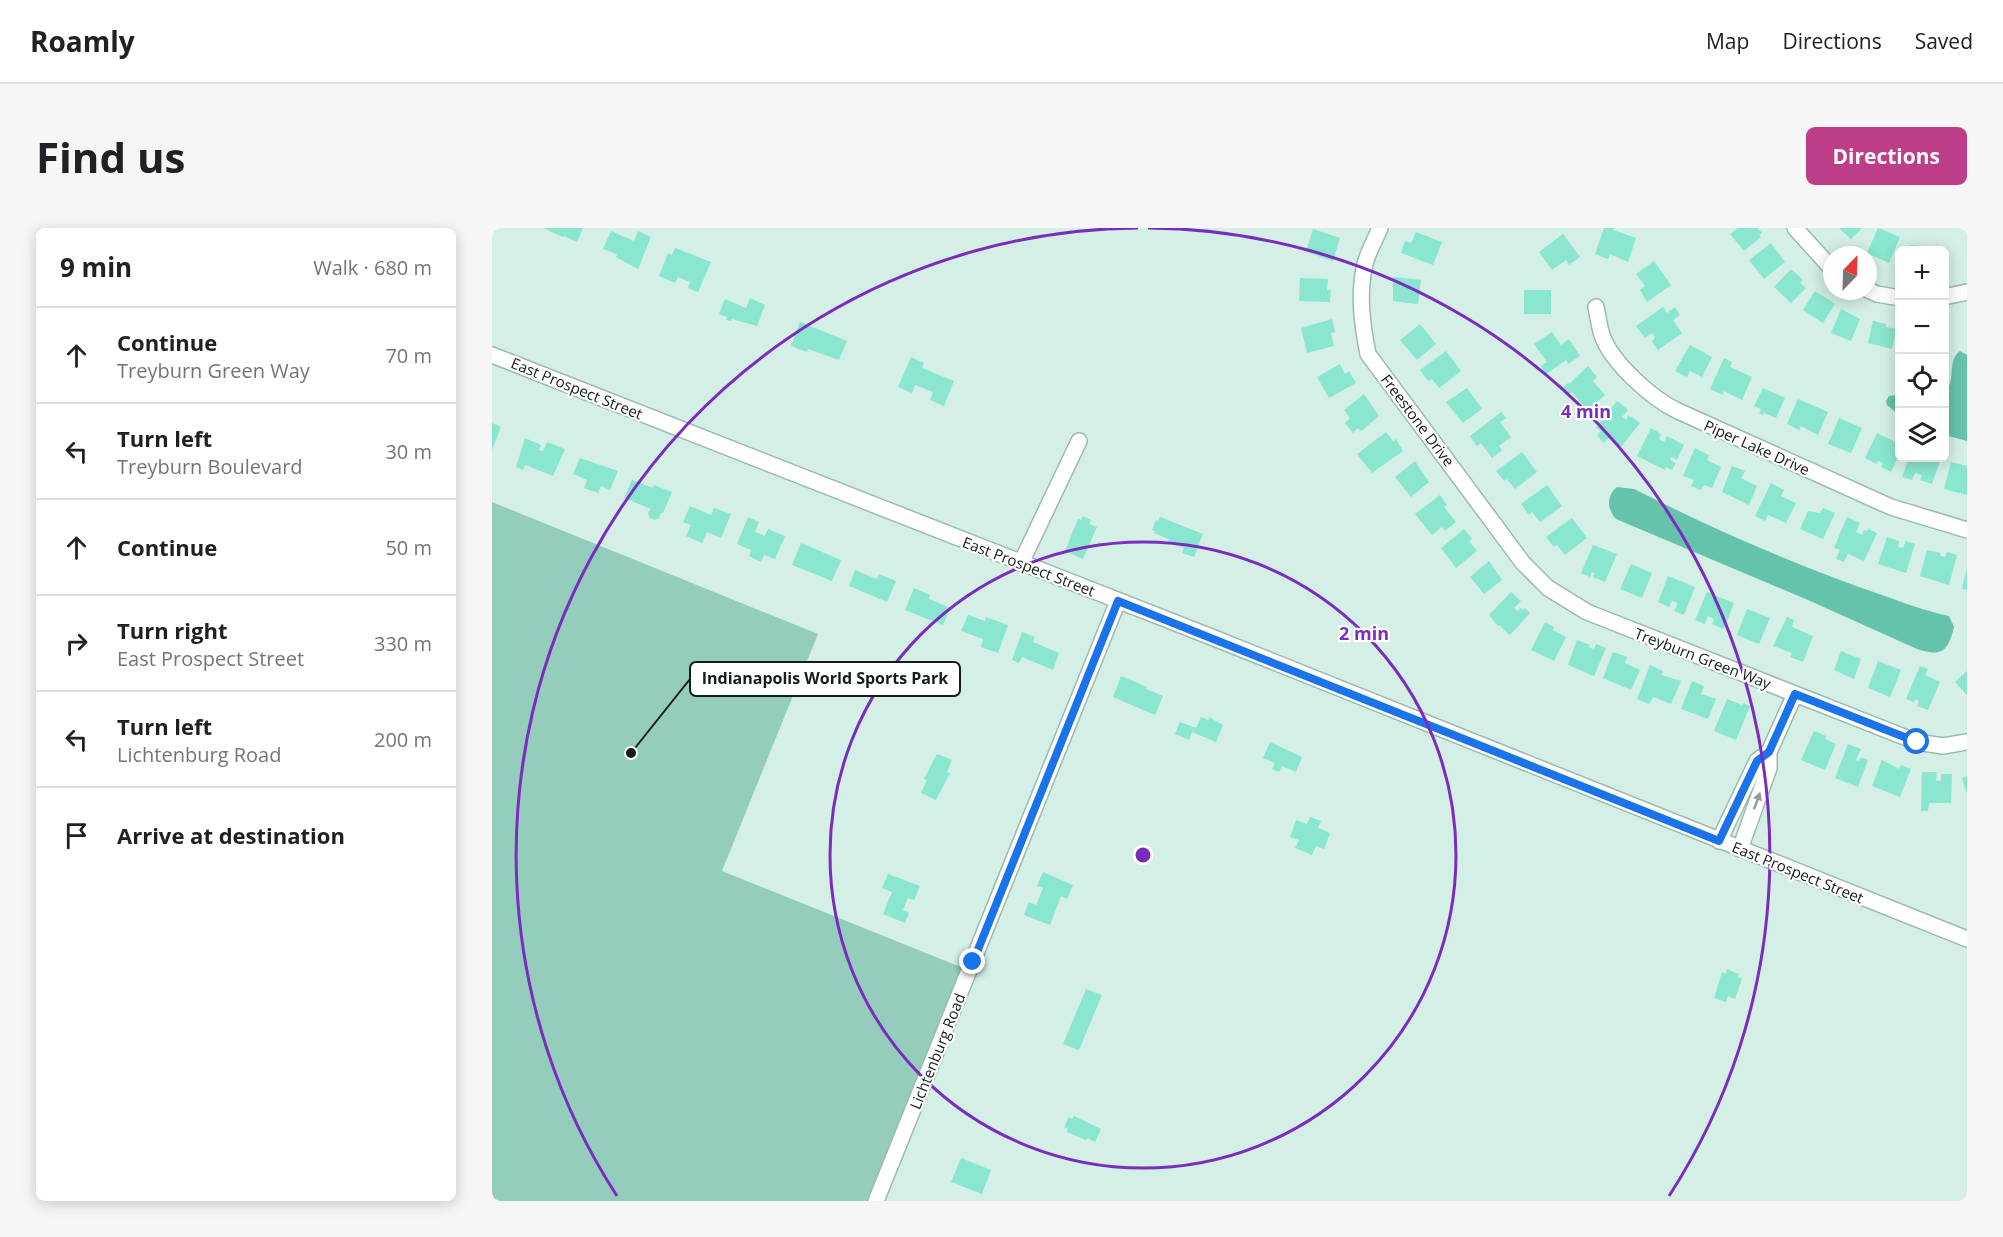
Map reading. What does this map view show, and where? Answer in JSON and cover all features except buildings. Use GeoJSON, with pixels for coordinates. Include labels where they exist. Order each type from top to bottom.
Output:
{"type":"FeatureCollection","features":[{"type":"Feature","properties":{"kind":"street","name":"Freestone Drive"},"geometry":{"type":"LineString","coordinates":[[1380,228],[1365,263],[1361,291],[1362,324],[1368,354],[1523,563],[1548,588]]}},
{"type":"Feature","properties":{"kind":"street"},"geometry":{"type":"LineString","coordinates":[[1795,228],[1823,259]]}},
{"type":"Feature","properties":{"kind":"street"},"geometry":{"type":"LineString","coordinates":[[1949,296],[1967,292]]}},
{"type":"Feature","properties":{"kind":"street"},"geometry":{"type":"LineString","coordinates":[[1877,294],[1895,297]]}},
{"type":"Feature","properties":{"kind":"street","name":"Piper Lake Drive"},"geometry":{"type":"LineString","coordinates":[[1596,306],[1602,336],[1618,363],[1661,402],[1891,507],[1967,530]]}},
{"type":"Feature","properties":{"kind":"street","name":"East Prospect Street"},"geometry":{"type":"LineString","coordinates":[[492,355],[1967,939]]}},
{"type":"Feature","properties":{"kind":"street"},"geometry":{"type":"LineString","coordinates":[[1021,563],[1079,441]]}},
{"type":"Feature","properties":{"kind":"street","name":"Treyburn Green Way"},"geometry":{"type":"LineString","coordinates":[[1548,588],[1587,612],[1917,742],[1938,746],[1966,743]]}},
{"type":"Feature","properties":{"kind":"street","name":"Lichtenburg Road"},"geometry":{"type":"LineString","coordinates":[[876,1201],[1118,601]]}},
{"type":"Feature","properties":{"kind":"street"},"geometry":{"type":"LineString","coordinates":[[1740,849],[1769,768],[1769,752],[1795,694]]}},
{"type":"Feature","properties":{"kind":"street"},"geometry":{"type":"LineString","coordinates":[[1719,841],[1757,761],[1769,752]]}},
{"type":"Feature","properties":{"kind":"shaded area"},"geometry":{"type":"Polygon","coordinates":[[[1960,351],[1967,355],[1967,441],[1949,436],[1949,387],[1953,360],[1960,351]]]}},
{"type":"Feature","properties":{"kind":"shaded area"},"geometry":{"type":"Polygon","coordinates":[[[1895,395],[1895,412],[1887,405],[1886,401],[1889,396],[1895,395]]]}},
{"type":"Feature","properties":{"kind":"shaded area"},"geometry":{"type":"Polygon","coordinates":[[[1617,487],[1634,489],[1785,559],[1931,612],[1949,616],[1954,627],[1949,642],[1938,652],[1917,649],[1616,519],[1611,511],[1609,498],[1617,487]]]}},
{"type":"Feature","properties":{"kind":"shaded area"},"geometry":{"type":"Polygon","coordinates":[[[492,502],[818,634],[722,871],[963,968],[869,1201],[492,1201],[492,502]]]}},
{"type":"Feature","properties":{"kind":"place","name":"Indianapolis World Sports Park"},"geometry":{"type":"Point","coordinates":[631,753]}},
{"type":"Feature","properties":{"kind":"route"},"geometry":{"type":"LineString","coordinates":[[973,962],[1118,601],[1719,841],[1757,761],[1769,752],[1795,694],[1917,742]]}}]}
